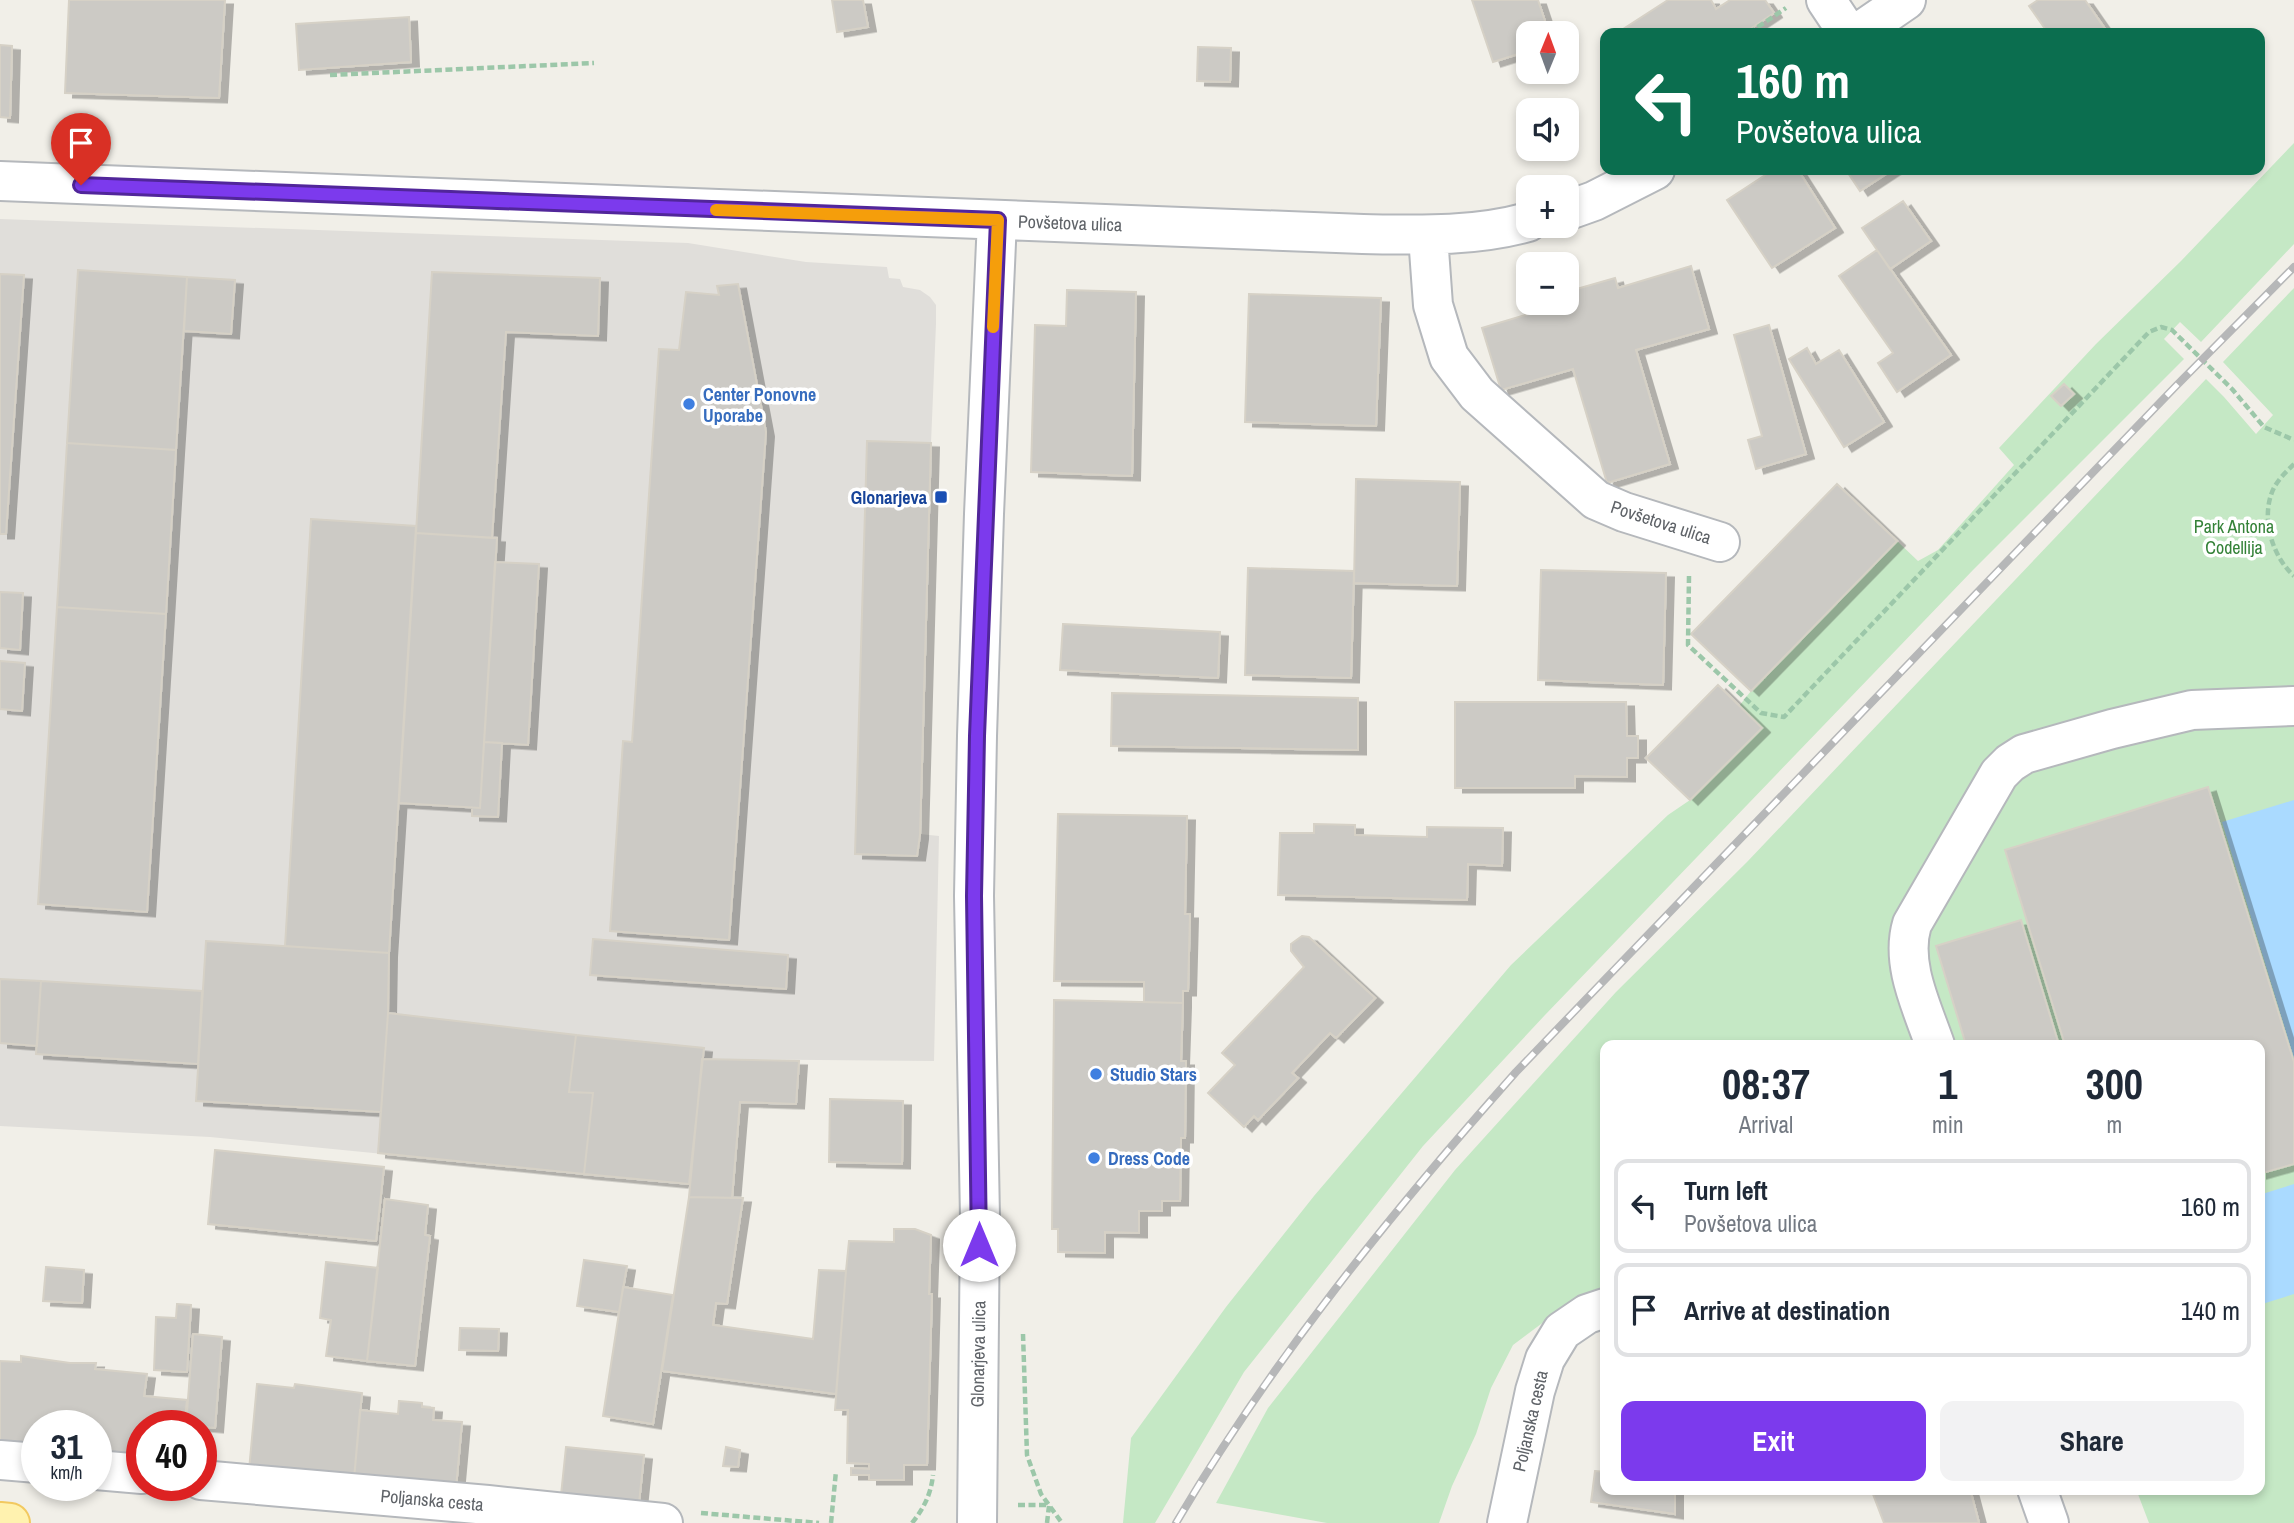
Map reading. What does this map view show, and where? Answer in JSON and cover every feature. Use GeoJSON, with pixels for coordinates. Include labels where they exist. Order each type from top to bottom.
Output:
{"type":"FeatureCollection","features":[{"type":"Feature","properties":{"kind":"main road"},"geometry":{"type":"LineString","coordinates":[[0,1522],[10,1523]]}},
{"type":"Feature","properties":{"kind":"street"},"geometry":{"type":"LineString","coordinates":[[1826,0],[1845,28]]}},
{"type":"Feature","properties":{"kind":"street"},"geometry":{"type":"LineString","coordinates":[[1865,28],[1906,0]]}},
{"type":"Feature","properties":{"kind":"street"},"geometry":{"type":"LineString","coordinates":[[1579,206],[1645,175]]}},
{"type":"Feature","properties":{"kind":"street","name":"Povšetova ulica"},"geometry":{"type":"LineString","coordinates":[[0,181],[1427,236],[1484,232],[1516,225]]}},
{"type":"Feature","properties":{"kind":"street","name":"Glonarjeva ulica"},"geometry":{"type":"LineString","coordinates":[[977,1523],[979,1218],[974,896],[985,500],[998,220]]}},
{"type":"Feature","properties":{"kind":"street","name":"Povšetova ulica"},"geometry":{"type":"LineString","coordinates":[[1427,236],[1433,305],[1448,357],[1477,394],[1596,500],[1624,512],[1705,537]]}},
{"type":"Feature","properties":{"kind":"street"},"geometry":{"type":"LineString","coordinates":[[1933,1040],[1909,966],[1908,936],[1912,923],[1999,774],[2010,763],[2024,754],[2192,710],[2294,706]]}},
{"type":"Feature","properties":{"kind":"street","name":"Poljanska cesta"},"geometry":{"type":"LineString","coordinates":[[1507,1523],[1535,1391],[1545,1359],[1562,1331],[1587,1314],[1600,1310]]}},
{"type":"Feature","properties":{"kind":"street"},"geometry":{"type":"LineString","coordinates":[[0,1460],[21,1462]]}},
{"type":"Feature","properties":{"kind":"street","name":"Poljanska cesta"},"geometry":{"type":"LineString","coordinates":[[217,1481],[658,1522]]}},
{"type":"Feature","properties":{"kind":"street"},"geometry":{"type":"LineString","coordinates":[[2039,1495],[2049,1523]]}},
{"type":"Feature","properties":{"kind":"path"},"geometry":{"type":"LineString","coordinates":[[1756,28],[1788,7]]}},
{"type":"Feature","properties":{"kind":"path"},"geometry":{"type":"LineString","coordinates":[[330,75],[594,63]]}},
{"type":"Feature","properties":{"kind":"path"},"geometry":{"type":"LineString","coordinates":[[1705,537],[1688,645],[1761,713],[1784,717],[2149,332],[2161,327],[2172,330],[2232,389],[2264,427],[2294,440]]}},
{"type":"Feature","properties":{"kind":"path"},"geometry":{"type":"LineString","coordinates":[[2294,464],[2279,479],[2270,495],[2268,515],[2269,532],[2276,552],[2294,576]]}},
{"type":"Feature","properties":{"kind":"path"},"geometry":{"type":"LineString","coordinates":[[831,1523],[836,1471]]}},
{"type":"Feature","properties":{"kind":"path"},"geometry":{"type":"LineString","coordinates":[[912,1523],[926,1503]]}},
{"type":"Feature","properties":{"kind":"path"},"geometry":{"type":"LineString","coordinates":[[1047,1523],[1049,1505],[1062,1523]]}},
{"type":"Feature","properties":{"kind":"path"},"geometry":{"type":"LineString","coordinates":[[658,1522],[654,1509],[819,1523]]}},
{"type":"Feature","properties":{"kind":"shaded area"},"geometry":{"type":"Polygon","coordinates":[[[0,219],[688,243],[806,262],[887,267],[889,278],[900,279],[903,287],[920,290],[930,297],[936,305],[936,324],[920,834],[939,836],[934,1061],[703,1059],[689,1184],[210,1137],[0,1126],[0,219]]]}},
{"type":"Feature","properties":{"kind":"green space"},"geometry":{"type":"Polygon","coordinates":[[[2294,143],[2294,244],[2201,342],[2180,322],[2164,339],[2184,359],[1973,570],[1545,1015],[1423,1146],[1244,1372],[1155,1523],[1123,1523],[1131,1438],[1226,1307],[1314,1196],[1511,965],[1668,815],[1690,800],[1761,728],[1739,706],[1751,691],[1897,541],[1918,561],[1938,550],[2014,465],[1999,448],[2096,344],[2294,143]]]}},
{"type":"Feature","properties":{"kind":"green space","name":"Park Antona Codellija"},"geometry":{"type":"Polygon","coordinates":[[[2294,288],[2294,1523],[2149,1523],[2138,1495],[2265,1495],[2265,1040],[1600,1040],[1600,1289],[1565,1306],[1513,1345],[1491,1388],[1476,1434],[1452,1486],[1439,1523],[1327,1523],[1216,1503],[1268,1408],[1455,1170],[1616,992],[1747,862],[2206,379],[2256,434],[2273,415],[2223,362],[2294,288]]]}},
{"type":"Feature","properties":{"kind":"water"},"geometry":{"type":"Polygon","coordinates":[[[2294,800],[2294,1058],[2222,822],[2294,800]]]}},
{"type":"Feature","properties":{"kind":"water"},"geometry":{"type":"Polygon","coordinates":[[[2294,1184],[2294,1294],[2265,1303],[2265,1193],[2294,1184]]]}},
{"type":"Feature","properties":{"kind":"building"},"geometry":{"type":"Polygon","coordinates":[[[69,0],[225,0],[219,98],[65,93],[69,0]]]}},
{"type":"Feature","properties":{"kind":"building"},"geometry":{"type":"Polygon","coordinates":[[[832,0],[863,0],[868,27],[837,32],[832,0]]]}},
{"type":"Feature","properties":{"kind":"building"},"geometry":{"type":"Polygon","coordinates":[[[1472,0],[1538,0],[1545,21],[1516,21],[1516,55],[1493,62],[1472,0]]]}},
{"type":"Feature","properties":{"kind":"building"},"geometry":{"type":"Polygon","coordinates":[[[1668,0],[1711,0],[1716,9],[1730,0],[1765,0],[1774,13],[1752,28],[1625,28],[1668,0]]]}},
{"type":"Feature","properties":{"kind":"building"},"geometry":{"type":"Polygon","coordinates":[[[2038,0],[2085,0],[2105,28],[2044,28],[2029,6],[2038,0]]]}},
{"type":"Feature","properties":{"kind":"building"},"geometry":{"type":"Polygon","coordinates":[[[409,17],[411,62],[299,70],[296,24],[409,17]]]}},
{"type":"Feature","properties":{"kind":"building"},"geometry":{"type":"Polygon","coordinates":[[[0,45],[12,46],[10,118],[0,117],[0,45]]]}},
{"type":"Feature","properties":{"kind":"building"},"geometry":{"type":"Polygon","coordinates":[[[1198,47],[1231,48],[1230,82],[1197,81],[1198,47]]]}},
{"type":"Feature","properties":{"kind":"building"},"geometry":{"type":"Polygon","coordinates":[[[1765,175],[1801,175],[1835,228],[1772,268],[1727,200],[1765,175]]]}},
{"type":"Feature","properties":{"kind":"building"},"geometry":{"type":"Polygon","coordinates":[[[1849,175],[1884,175],[1860,191],[1849,175]]]}},
{"type":"Feature","properties":{"kind":"building"},"geometry":{"type":"Polygon","coordinates":[[[1903,201],[1931,241],[1890,269],[1862,228],[1903,201]]]}},
{"type":"Feature","properties":{"kind":"building"},"geometry":{"type":"Polygon","coordinates":[[[1877,250],[1951,355],[1897,392],[1878,363],[1893,353],[1839,276],[1877,250]]]}},
{"type":"Feature","properties":{"kind":"building"},"geometry":{"type":"Polygon","coordinates":[[[1691,266],[1709,329],[1636,350],[1670,464],[1607,483],[1573,369],[1501,390],[1482,328],[1525,315],[1579,315],[1579,288],[1615,278],[1618,288],[1691,266]]]}},
{"type":"Feature","properties":{"kind":"building"},"geometry":{"type":"Polygon","coordinates":[[[78,270],[187,277],[176,450],[67,443],[78,270]]]}},
{"type":"Feature","properties":{"kind":"building"},"geometry":{"type":"Polygon","coordinates":[[[432,272],[600,278],[598,336],[506,332],[492,538],[416,533],[432,272]]]}},
{"type":"Feature","properties":{"kind":"building"},"geometry":{"type":"Polygon","coordinates":[[[0,274],[24,275],[6,534],[0,534],[0,274]]]}},
{"type":"Feature","properties":{"kind":"building"},"geometry":{"type":"Polygon","coordinates":[[[187,277],[235,280],[231,334],[184,331],[187,277]]]}},
{"type":"Feature","properties":{"kind":"building"},"geometry":{"type":"Polygon","coordinates":[[[738,284],[766,432],[729,940],[610,931],[623,741],[632,742],[659,349],[679,350],[686,292],[719,295],[717,286],[738,284]]]}},
{"type":"Feature","properties":{"kind":"building"},"geometry":{"type":"Polygon","coordinates":[[[1067,290],[1136,292],[1132,476],[1031,472],[1035,325],[1066,326],[1067,290]]]}},
{"type":"Feature","properties":{"kind":"building"},"geometry":{"type":"Polygon","coordinates":[[[1249,294],[1381,298],[1376,426],[1245,422],[1249,294]]]}},
{"type":"Feature","properties":{"kind":"building"},"geometry":{"type":"Polygon","coordinates":[[[1769,325],[1806,454],[1756,469],[1748,440],[1762,436],[1734,335],[1769,325]]]}},
{"type":"Feature","properties":{"kind":"building"},"geometry":{"type":"Polygon","coordinates":[[[1807,348],[1816,364],[1839,350],[1884,422],[1844,447],[1789,359],[1807,348]]]}},
{"type":"Feature","properties":{"kind":"building"},"geometry":{"type":"Polygon","coordinates":[[[2064,384],[2074,394],[2061,406],[2051,396],[2064,384]]]}},
{"type":"Feature","properties":{"kind":"building"},"geometry":{"type":"Polygon","coordinates":[[[867,441],[931,443],[920,835],[917,856],[855,854],[867,441]]]}},
{"type":"Feature","properties":{"kind":"building"},"geometry":{"type":"Polygon","coordinates":[[[67,443],[176,450],[166,614],[57,607],[67,443]]]}},
{"type":"Feature","properties":{"kind":"building"},"geometry":{"type":"Polygon","coordinates":[[[1356,479],[1460,482],[1457,586],[1354,583],[1356,479]]]}},
{"type":"Feature","properties":{"kind":"building"},"geometry":{"type":"Polygon","coordinates":[[[1837,484],[1897,541],[1751,691],[1691,634],[1837,484]]]}},
{"type":"Feature","properties":{"kind":"building"},"geometry":{"type":"Polygon","coordinates":[[[311,519],[416,526],[389,953],[285,946],[311,519]]]}},
{"type":"Feature","properties":{"kind":"building"},"geometry":{"type":"Polygon","coordinates":[[[416,533],[497,538],[480,808],[399,803],[416,533]]]}},
{"type":"Feature","properties":{"kind":"building"},"geometry":{"type":"Polygon","coordinates":[[[495,562],[539,564],[528,745],[484,742],[495,562]]]}},
{"type":"Feature","properties":{"kind":"building"},"geometry":{"type":"Polygon","coordinates":[[[1248,568],[1354,571],[1351,678],[1245,675],[1248,568]]]}},
{"type":"Feature","properties":{"kind":"building"},"geometry":{"type":"Polygon","coordinates":[[[1541,570],[1666,573],[1663,685],[1538,680],[1541,570]]]}},
{"type":"Feature","properties":{"kind":"building"},"geometry":{"type":"Polygon","coordinates":[[[0,592],[23,593],[20,650],[0,648],[0,592]]]}},
{"type":"Feature","properties":{"kind":"building"},"geometry":{"type":"Polygon","coordinates":[[[57,607],[166,614],[147,912],[38,904],[57,607]]]}},
{"type":"Feature","properties":{"kind":"building"},"geometry":{"type":"Polygon","coordinates":[[[1063,624],[1220,632],[1218,678],[1060,670],[1063,624]]]}},
{"type":"Feature","properties":{"kind":"building"},"geometry":{"type":"Polygon","coordinates":[[[0,661],[25,663],[22,711],[0,709],[0,661]]]}},
{"type":"Feature","properties":{"kind":"building"},"geometry":{"type":"Polygon","coordinates":[[[1718,685],[1762,728],[1690,800],[1646,758],[1718,685]]]}},
{"type":"Feature","properties":{"kind":"building"},"geometry":{"type":"Polygon","coordinates":[[[1112,693],[1358,698],[1358,750],[1111,746],[1112,693]]]}},
{"type":"Feature","properties":{"kind":"building"},"geometry":{"type":"Polygon","coordinates":[[[1455,702],[1626,702],[1627,736],[1638,736],[1638,758],[1627,758],[1627,777],[1575,776],[1575,788],[1455,788],[1455,702]]]}},
{"type":"Feature","properties":{"kind":"building"},"geometry":{"type":"Polygon","coordinates":[[[484,742],[502,743],[498,817],[472,816],[472,808],[480,808],[484,742]]]}},
{"type":"Feature","properties":{"kind":"building"},"geometry":{"type":"Polygon","coordinates":[[[2208,787],[2294,1062],[2294,1164],[2265,1172],[2265,1040],[2063,1040],[2005,850],[2208,787]]]}},
{"type":"Feature","properties":{"kind":"building"},"geometry":{"type":"Polygon","coordinates":[[[1058,814],[1187,816],[1185,914],[1190,914],[1188,991],[1183,991],[1183,1003],[1144,1003],[1144,982],[1054,981],[1058,814]]]}},
{"type":"Feature","properties":{"kind":"building"},"geometry":{"type":"Polygon","coordinates":[[[1314,824],[1355,825],[1355,835],[1427,837],[1427,827],[1503,828],[1502,866],[1468,864],[1467,900],[1278,895],[1280,833],[1314,833],[1314,824]]]}},
{"type":"Feature","properties":{"kind":"building"},"geometry":{"type":"Polygon","coordinates":[[[2021,920],[2057,1040],[1964,1040],[1936,946],[2021,920]]]}},
{"type":"Feature","properties":{"kind":"building"},"geometry":{"type":"Polygon","coordinates":[[[1302,936],[1309,937],[1375,998],[1336,1038],[1330,1033],[1292,1073],[1298,1078],[1258,1120],[1254,1116],[1244,1127],[1208,1093],[1235,1065],[1222,1053],[1304,967],[1291,951],[1291,944],[1302,936]]]}},
{"type":"Feature","properties":{"kind":"building"},"geometry":{"type":"Polygon","coordinates":[[[593,939],[788,955],[786,989],[590,975],[593,939]]]}},
{"type":"Feature","properties":{"kind":"building"},"geometry":{"type":"Polygon","coordinates":[[[206,941],[389,953],[381,1112],[196,1101],[206,941]]]}},
{"type":"Feature","properties":{"kind":"building"},"geometry":{"type":"Polygon","coordinates":[[[0,979],[41,981],[37,1046],[0,1043],[0,979]]]}},
{"type":"Feature","properties":{"kind":"building"},"geometry":{"type":"Polygon","coordinates":[[[41,981],[202,991],[198,1064],[36,1054],[41,981]]]}},
{"type":"Feature","properties":{"kind":"building"},"geometry":{"type":"Polygon","coordinates":[[[1054,1000],[1183,1003],[1181,1061],[1186,1061],[1185,1138],[1181,1138],[1180,1201],[1162,1201],[1162,1211],[1139,1211],[1139,1233],[1105,1232],[1105,1253],[1058,1252],[1058,1229],[1052,1229],[1054,1000]]]}},
{"type":"Feature","properties":{"kind":"building"},"geometry":{"type":"Polygon","coordinates":[[[388,1013],[576,1035],[569,1092],[593,1093],[584,1174],[378,1153],[388,1013]]]}},
{"type":"Feature","properties":{"kind":"building"},"geometry":{"type":"Polygon","coordinates":[[[576,1035],[704,1048],[689,1184],[584,1174],[593,1093],[569,1092],[576,1035]]]}},
{"type":"Feature","properties":{"kind":"building"},"geometry":{"type":"Polygon","coordinates":[[[702,1059],[799,1061],[796,1104],[740,1102],[732,1198],[689,1197],[702,1059]]]}},
{"type":"Feature","properties":{"kind":"building"},"geometry":{"type":"Polygon","coordinates":[[[830,1099],[903,1101],[902,1164],[829,1162],[830,1099]]]}},
{"type":"Feature","properties":{"kind":"building"},"geometry":{"type":"Polygon","coordinates":[[[215,1150],[384,1167],[376,1241],[208,1224],[215,1150]]]}},
{"type":"Feature","properties":{"kind":"building"},"geometry":{"type":"Polygon","coordinates":[[[689,1197],[743,1198],[727,1304],[716,1303],[713,1325],[813,1339],[819,1270],[846,1271],[836,1394],[662,1371],[689,1197]]]}},
{"type":"Feature","properties":{"kind":"building"},"geometry":{"type":"Polygon","coordinates":[[[385,1199],[428,1205],[425,1235],[430,1236],[415,1366],[367,1361],[385,1199]]]}},
{"type":"Feature","properties":{"kind":"building"},"geometry":{"type":"Polygon","coordinates":[[[894,1229],[915,1229],[931,1235],[927,1465],[904,1465],[904,1480],[869,1480],[869,1475],[851,1475],[851,1468],[869,1469],[869,1464],[847,1463],[848,1410],[835,1410],[846,1271],[849,1241],[894,1242],[894,1229]]]}},
{"type":"Feature","properties":{"kind":"building"},"geometry":{"type":"Polygon","coordinates":[[[584,1260],[627,1266],[619,1312],[577,1306],[584,1260]]]}},
{"type":"Feature","properties":{"kind":"building"},"geometry":{"type":"Polygon","coordinates":[[[326,1262],[378,1268],[367,1361],[326,1356],[331,1320],[320,1318],[326,1262]]]}},
{"type":"Feature","properties":{"kind":"building"},"geometry":{"type":"Polygon","coordinates":[[[46,1267],[84,1270],[82,1303],[43,1301],[46,1267]]]}},
{"type":"Feature","properties":{"kind":"building"},"geometry":{"type":"Polygon","coordinates":[[[623,1287],[673,1295],[653,1424],[603,1416],[623,1287]]]}},
{"type":"Feature","properties":{"kind":"building"},"geometry":{"type":"Polygon","coordinates":[[[177,1304],[191,1305],[187,1372],[154,1370],[156,1317],[176,1318],[177,1304]]]}},
{"type":"Feature","properties":{"kind":"building"},"geometry":{"type":"Polygon","coordinates":[[[460,1328],[499,1329],[498,1351],[459,1350],[460,1328]]]}},
{"type":"Feature","properties":{"kind":"building"},"geometry":{"type":"Polygon","coordinates":[[[193,1334],[222,1337],[216,1410],[187,1410],[193,1334]]]}},
{"type":"Feature","properties":{"kind":"building"},"geometry":{"type":"Polygon","coordinates":[[[21,1356],[70,1363],[96,1363],[95,1369],[147,1374],[144,1396],[187,1400],[186,1410],[126,1410],[126,1462],[112,1461],[112,1410],[21,1410],[21,1451],[0,1450],[0,1361],[21,1362],[21,1356]]]}},
{"type":"Feature","properties":{"kind":"building"},"geometry":{"type":"Polygon","coordinates":[[[257,1384],[294,1388],[295,1384],[362,1393],[354,1479],[249,1470],[257,1384]]]}},
{"type":"Feature","properties":{"kind":"building"},"geometry":{"type":"Polygon","coordinates":[[[399,1401],[422,1403],[422,1407],[434,1408],[433,1420],[462,1422],[456,1488],[354,1479],[360,1410],[398,1414],[399,1401]]]}},
{"type":"Feature","properties":{"kind":"building"},"geometry":{"type":"Polygon","coordinates":[[[566,1447],[644,1455],[639,1503],[561,1495],[566,1447]]]}},
{"type":"Feature","properties":{"kind":"building"},"geometry":{"type":"Polygon","coordinates":[[[726,1447],[740,1450],[738,1467],[723,1466],[726,1447]]]}},
{"type":"Feature","properties":{"kind":"building"},"geometry":{"type":"Polygon","coordinates":[[[1595,1471],[1600,1472],[1600,1495],[1675,1495],[1675,1514],[1591,1502],[1595,1471]]]}},
{"type":"Feature","properties":{"kind":"building"},"geometry":{"type":"Polygon","coordinates":[[[1873,1495],[1972,1495],[1979,1523],[1884,1523],[1873,1495]]]}},
{"type":"Feature","properties":{"kind":"railway"},"geometry":{"type":"LineString","coordinates":[[1176,1523],[1252,1404],[1335,1289],[1424,1179],[1516,1072],[2176,386],[2294,267]]}},
{"type":"Feature","properties":{"kind":"slow traffic"},"geometry":{"type":"LineString","coordinates":[[716,210],[998,220],[993,327]]}},
{"type":"Feature","properties":{"kind":"place","name":"Center Ponovne Uporabe"},"geometry":{"type":"Point","coordinates":[689,404]}},
{"type":"Feature","properties":{"kind":"place","name":"Glonarjeva"},"geometry":{"type":"Point","coordinates":[941,497]}},
{"type":"Feature","properties":{"kind":"place","name":"Studio Stars"},"geometry":{"type":"Point","coordinates":[1096,1074]}},
{"type":"Feature","properties":{"kind":"place","name":"Dress Code"},"geometry":{"type":"Point","coordinates":[1094,1158]}},
{"type":"Feature","properties":{"kind":"route"},"geometry":{"type":"LineString","coordinates":[[81,185],[998,220],[984,514],[974,896],[979,1245]]}}]}
